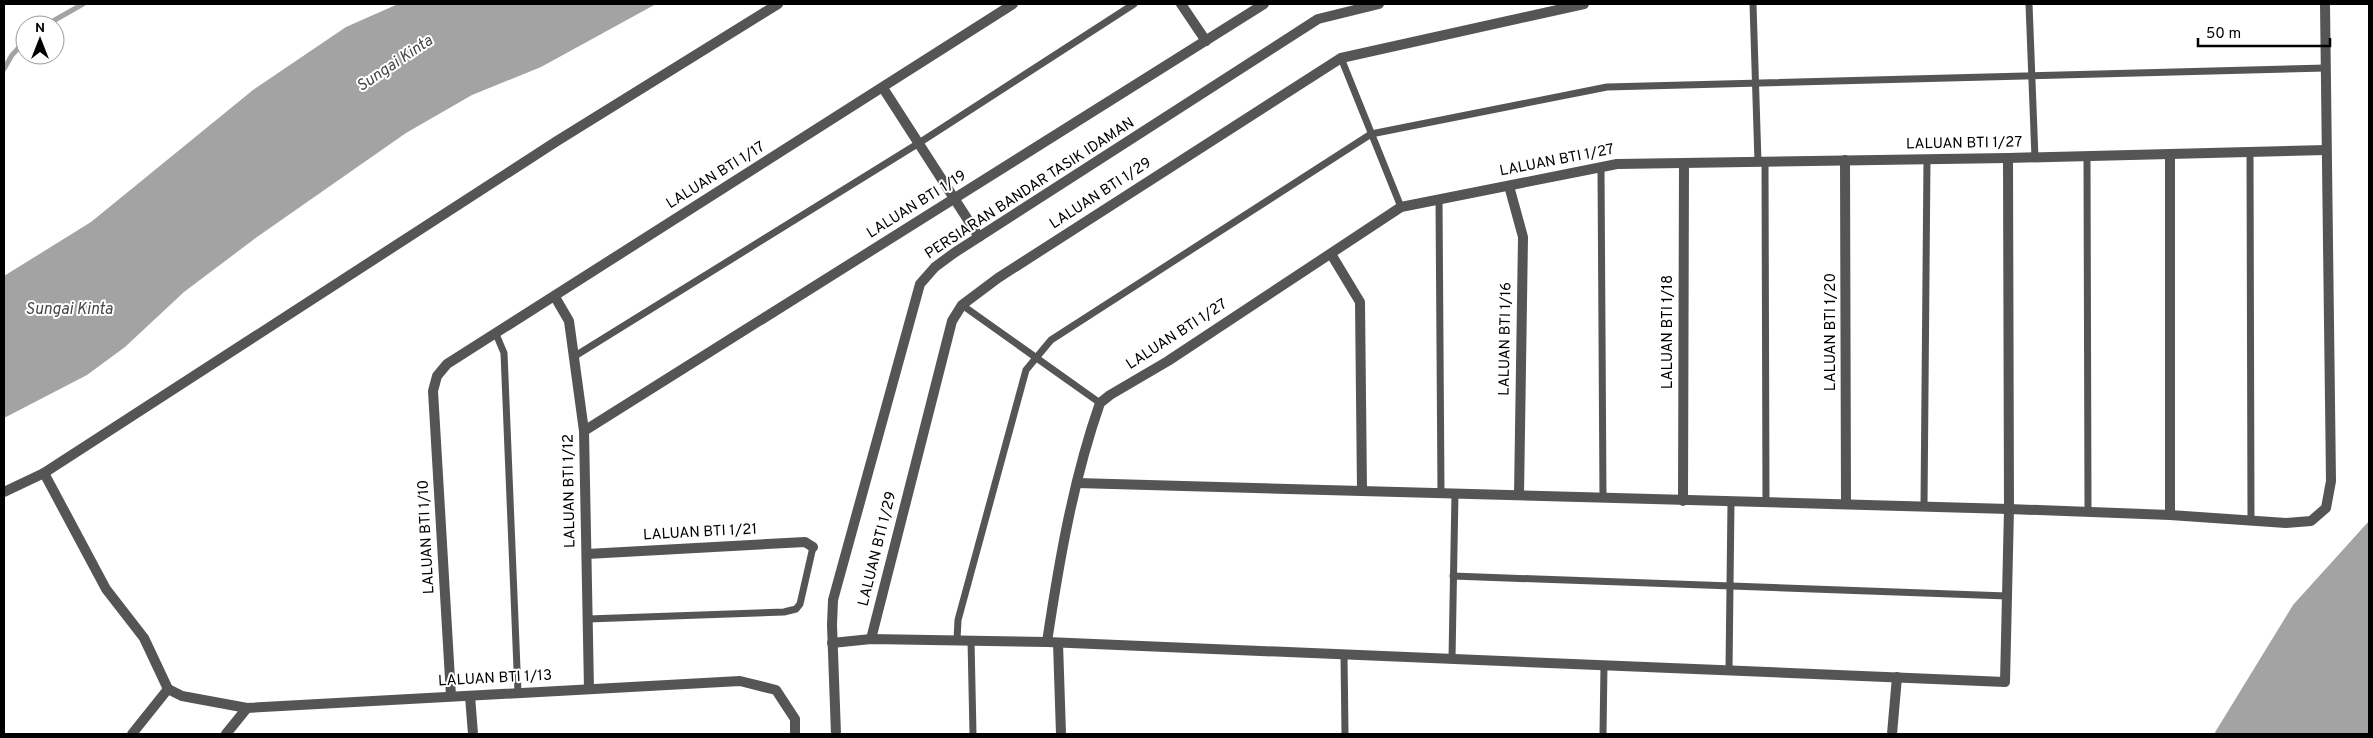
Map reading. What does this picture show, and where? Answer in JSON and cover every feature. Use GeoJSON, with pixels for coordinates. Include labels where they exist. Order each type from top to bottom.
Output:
{"type":"FeatureCollection","features":[{"type":"Feature","properties":{"kind":"street"},"geometry":{"type":"LineString","coordinates":[[4,492],[44,473],[557,141],[778,4]]}},
{"type":"Feature","properties":{"kind":"street","name":"LALUAN BTI 1/17"},"geometry":{"type":"LineString","coordinates":[[437,376],[447,364],[1013,4]]}},
{"type":"Feature","properties":{"kind":"street"},"geometry":{"type":"LineString","coordinates":[[1181,4],[1206,41]]}},
{"type":"Feature","properties":{"kind":"street","name":"LALUAN BTI 1/19"},"geometry":{"type":"LineString","coordinates":[[584,431],[1264,4]]}},
{"type":"Feature","properties":{"kind":"street","name":"PERSIARAN BANDAR TASIK IDAMAN"},"geometry":{"type":"LineString","coordinates":[[836,734],[832,643],[833,600],[920,284],[935,267],[979,237],[1318,19],[1379,4]]}},
{"type":"Feature","properties":{"kind":"street","name":"LALUAN BTI 1/29"},"geometry":{"type":"LineString","coordinates":[[871,639],[952,321],[962,305],[998,278],[1341,58],[1584,4]]}},
{"type":"Feature","properties":{"kind":"street"},"geometry":{"type":"LineString","coordinates":[[1077,483],[1682,501],[1924,506],[2088,512],[2286,523],[2311,521],[2326,508],[2332,481],[2325,4]]}},
{"type":"Feature","properties":{"kind":"street"},"geometry":{"type":"LineString","coordinates":[[883,88],[956,198],[979,237]]}},
{"type":"Feature","properties":{"kind":"street","name":"LALUAN BTI 1/27"},"geometry":{"type":"LineString","coordinates":[[1100,403],[1110,395],[1168,361],[1401,207],[1439,199],[1617,164],[2035,158],[2326,150]]}},
{"type":"Feature","properties":{"kind":"street"},"geometry":{"type":"LineString","coordinates":[[2170,154],[2170,516]]}},
{"type":"Feature","properties":{"kind":"street"},"geometry":{"type":"LineString","coordinates":[[832,643],[871,639],[1047,642],[2005,682],[2009,509],[2008,158]]}},
{"type":"Feature","properties":{"kind":"street","name":"LALUAN BTI 1/20"},"geometry":{"type":"LineString","coordinates":[[1845,160],[1846,504]]}},
{"type":"Feature","properties":{"kind":"street","name":"LALUAN BTI 1/18"},"geometry":{"type":"LineString","coordinates":[[1682,501],[1684,163]]}},
{"type":"Feature","properties":{"kind":"street","name":"LALUAN BTI 1/16"},"geometry":{"type":"LineString","coordinates":[[1508,186],[1523,236],[1519,495]]}},
{"type":"Feature","properties":{"kind":"street"},"geometry":{"type":"LineString","coordinates":[[1331,254],[1360,302],[1362,491]]}},
{"type":"Feature","properties":{"kind":"street","name":"LALUAN BTI 1/12"},"geometry":{"type":"LineString","coordinates":[[555,297],[569,321],[584,431],[589,689]]}},
{"type":"Feature","properties":{"kind":"street","name":"LALUAN BTI 1/10"},"geometry":{"type":"LineString","coordinates":[[437,376],[433,391],[451,696]]}},
{"type":"Feature","properties":{"kind":"street"},"geometry":{"type":"LineString","coordinates":[[1047,642],[1057,576],[1077,483],[1100,403]]}},
{"type":"Feature","properties":{"kind":"street"},"geometry":{"type":"LineString","coordinates":[[44,473],[106,589],[144,638],[168,689],[132,734]]}},
{"type":"Feature","properties":{"kind":"street","name":"LALUAN BTI 1/21"},"geometry":{"type":"LineString","coordinates":[[587,554],[806,542],[813,547]]}},
{"type":"Feature","properties":{"kind":"street"},"geometry":{"type":"LineString","coordinates":[[1058,643],[1061,734]]}},
{"type":"Feature","properties":{"kind":"street"},"geometry":{"type":"LineString","coordinates":[[1892,734],[1897,677]]}},
{"type":"Feature","properties":{"kind":"street","name":"LALUAN BTI 1/13"},"geometry":{"type":"LineString","coordinates":[[168,689],[182,696],[247,708],[740,681],[776,690],[795,719],[795,734]]}},
{"type":"Feature","properties":{"kind":"street"},"geometry":{"type":"LineString","coordinates":[[470,696],[473,734]]}},
{"type":"Feature","properties":{"kind":"street"},"geometry":{"type":"LineString","coordinates":[[226,734],[247,708]]}},
{"type":"Feature","properties":{"kind":"lane"},"geometry":{"type":"LineString","coordinates":[[575,356],[919,143],[1134,4]]}},
{"type":"Feature","properties":{"kind":"lane"},"geometry":{"type":"LineString","coordinates":[[1753,4],[1762,162],[1766,503]]}},
{"type":"Feature","properties":{"kind":"lane"},"geometry":{"type":"LineString","coordinates":[[2029,4],[2035,158]]}},
{"type":"Feature","properties":{"kind":"lane"},"geometry":{"type":"LineString","coordinates":[[1341,58],[1399,198],[1401,207]]}},
{"type":"Feature","properties":{"kind":"lane"},"geometry":{"type":"LineString","coordinates":[[957,640],[958,620],[1026,370],[1035,357],[1051,340],[1371,134],[1607,87],[2326,68]]}},
{"type":"Feature","properties":{"kind":"lane"},"geometry":{"type":"LineString","coordinates":[[2250,152],[2251,521]]}},
{"type":"Feature","properties":{"kind":"lane"},"geometry":{"type":"LineString","coordinates":[[2087,156],[2088,512]]}},
{"type":"Feature","properties":{"kind":"lane"},"geometry":{"type":"LineString","coordinates":[[1924,506],[1927,159]]}},
{"type":"Feature","properties":{"kind":"lane"},"geometry":{"type":"LineString","coordinates":[[1601,167],[1603,498]]}},
{"type":"Feature","properties":{"kind":"lane"},"geometry":{"type":"LineString","coordinates":[[1439,199],[1441,493]]}},
{"type":"Feature","properties":{"kind":"lane"},"geometry":{"type":"LineString","coordinates":[[962,305],[1100,403]]}},
{"type":"Feature","properties":{"kind":"lane"},"geometry":{"type":"LineString","coordinates":[[496,334],[504,353],[518,693]]}},
{"type":"Feature","properties":{"kind":"lane"},"geometry":{"type":"LineString","coordinates":[[1452,659],[1455,493]]}},
{"type":"Feature","properties":{"kind":"lane"},"geometry":{"type":"LineString","coordinates":[[1729,670],[1731,502]]}},
{"type":"Feature","properties":{"kind":"lane"},"geometry":{"type":"LineString","coordinates":[[588,619],[784,612],[796,609],[800,604],[813,547]]}},
{"type":"Feature","properties":{"kind":"lane"},"geometry":{"type":"LineString","coordinates":[[1453,576],[2007,596]]}},
{"type":"Feature","properties":{"kind":"lane"},"geometry":{"type":"LineString","coordinates":[[971,640],[973,734]]}},
{"type":"Feature","properties":{"kind":"lane"},"geometry":{"type":"LineString","coordinates":[[1344,654],[1345,734]]}},
{"type":"Feature","properties":{"kind":"lane"},"geometry":{"type":"LineString","coordinates":[[1602,734],[1604,665]]}},
{"type":"Feature","properties":{"kind":"water","name":"Sungai Kinta"},"geometry":{"type":"Polygon","coordinates":[[[398,4],[656,4],[541,67],[472,95],[406,133],[257,237],[184,292],[125,347],[87,375],[4,418],[4,276],[91,222],[253,90],[346,27],[398,4]]]}},
{"type":"Feature","properties":{"kind":"water"},"geometry":{"type":"Polygon","coordinates":[[[2369,521],[2369,734],[2214,734],[2293,605],[2369,521]]]}},
{"type":"Feature","properties":{"kind":"waterway"},"geometry":{"type":"LineString","coordinates":[[64,15],[83,4]]}},
{"type":"Feature","properties":{"kind":"waterway"},"geometry":{"type":"LineString","coordinates":[[4,69],[15,52]]}}]}
